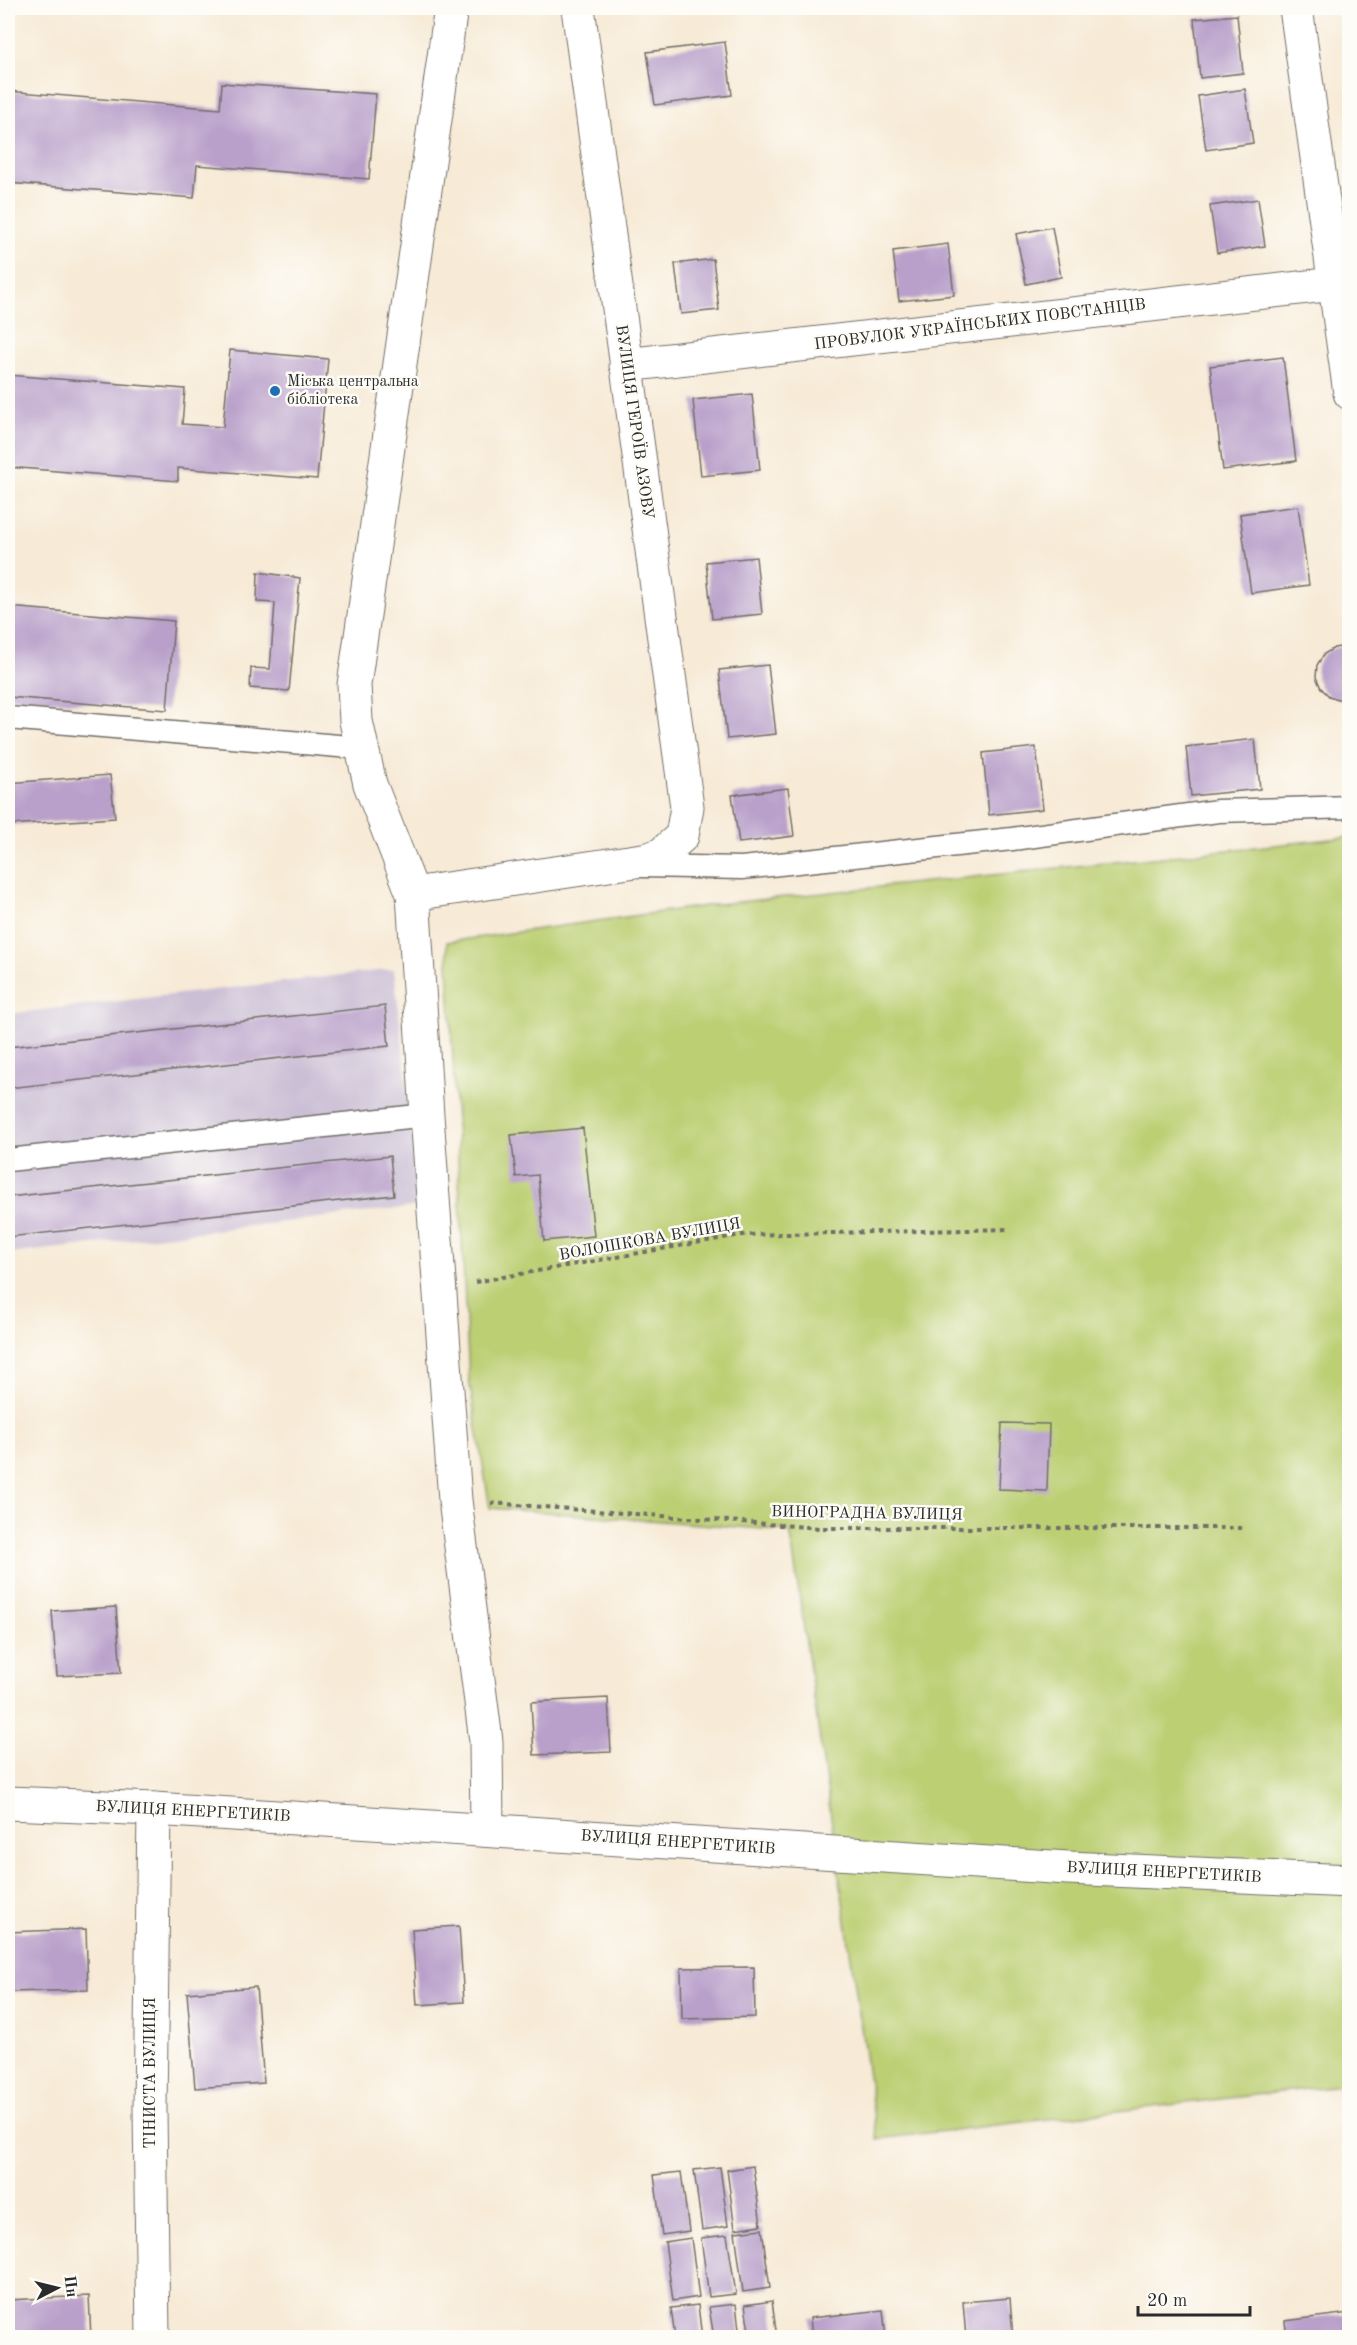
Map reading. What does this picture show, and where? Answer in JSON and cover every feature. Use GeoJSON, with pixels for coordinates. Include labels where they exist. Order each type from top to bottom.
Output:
{"type":"FeatureCollection","features":[{"type":"Feature","properties":{"kind":"street"},"geometry":{"type":"LineString","coordinates":[[451,8],[354,685],[356,721],[370,784],[413,894],[454,1500],[486,1741],[487,1830]]}},
{"type":"Feature","properties":{"kind":"street","name":"ВУЛИЦЯ ГЕРОЇВ АЗОВУ"},"geometry":{"type":"LineString","coordinates":[[578,8],[687,807],[682,836],[662,854],[649,859],[607,866]]}},
{"type":"Feature","properties":{"kind":"street"},"geometry":{"type":"LineString","coordinates":[[1296,8],[1350,393]]}},
{"type":"Feature","properties":{"kind":"street","name":"ПРОВУЛОК УКРАЇНСЬКИХ ПОВСТАНЦІВ"},"geometry":{"type":"LineString","coordinates":[[626,365],[1334,284]]}},
{"type":"Feature","properties":{"kind":"street"},"geometry":{"type":"LineString","coordinates":[[413,894],[607,866]]}},
{"type":"Feature","properties":{"kind":"street","name":"ВУЛИЦЯ ЕНЕРГЕТИКІВ"},"geometry":{"type":"LineString","coordinates":[[8,1803],[154,1809],[1068,1868],[1350,1881]]}},
{"type":"Feature","properties":{"kind":"street","name":"ТІНИСТА ВУЛИЦЯ"},"geometry":{"type":"LineString","coordinates":[[153,2337],[150,2109],[154,1809]]}},
{"type":"Feature","properties":{"kind":"lane"},"geometry":{"type":"LineString","coordinates":[[8,718],[362,748]]}},
{"type":"Feature","properties":{"kind":"lane"},"geometry":{"type":"LineString","coordinates":[[607,866],[742,868],[1012,839],[1218,811],[1350,807]]}},
{"type":"Feature","properties":{"kind":"lane"},"geometry":{"type":"LineString","coordinates":[[8,1160],[427,1115]]}},
{"type":"Feature","properties":{"kind":"path","name":"ВОЛОШКОВА ВУЛИЦЯ"},"geometry":{"type":"LineString","coordinates":[[439,1289],[741,1235],[1010,1228]]}},
{"type":"Feature","properties":{"kind":"path","name":"ВИНОГРАДНА ВУЛИЦЯ"},"geometry":{"type":"LineString","coordinates":[[454,1500],[820,1528],[1244,1528]]}},
{"type":"Feature","properties":{"kind":"shaded area"},"geometry":{"type":"Polygon","coordinates":[[[394,969],[421,1206],[8,1254],[8,1014],[394,969]]]}},
{"type":"Feature","properties":{"kind":"green space"},"geometry":{"type":"Polygon","coordinates":[[[1349,837],[1349,2084],[877,2139],[790,1531],[490,1508],[469,1380],[447,942],[719,904],[1349,837]]]}},
{"type":"Feature","properties":{"kind":"building"},"geometry":{"type":"Polygon","coordinates":[[[1237,15],[1243,73],[1200,78],[1194,19],[1237,15]]]}},
{"type":"Feature","properties":{"kind":"building"},"geometry":{"type":"Polygon","coordinates":[[[725,42],[732,95],[655,105],[647,52],[725,42]]]}},
{"type":"Feature","properties":{"kind":"building"},"geometry":{"type":"Polygon","coordinates":[[[222,83],[376,94],[369,179],[197,165],[194,198],[8,183],[8,91],[220,109],[222,83]]]}},
{"type":"Feature","properties":{"kind":"building"},"geometry":{"type":"Polygon","coordinates":[[[1245,89],[1253,143],[1206,150],[1198,96],[1245,89]]]}},
{"type":"Feature","properties":{"kind":"building"},"geometry":{"type":"Polygon","coordinates":[[[1258,199],[1265,246],[1217,253],[1210,206],[1258,199]]]}},
{"type":"Feature","properties":{"kind":"building"},"geometry":{"type":"Polygon","coordinates":[[[1052,227],[1061,277],[1026,284],[1016,234],[1052,227]]]}},
{"type":"Feature","properties":{"kind":"building"},"geometry":{"type":"Polygon","coordinates":[[[948,244],[954,295],[899,301],[893,251],[948,244]]]}},
{"type":"Feature","properties":{"kind":"building"},"geometry":{"type":"Polygon","coordinates":[[[713,259],[719,310],[681,314],[675,264],[713,259]]]}},
{"type":"Feature","properties":{"kind":"building"},"geometry":{"type":"Polygon","coordinates":[[[230,350],[328,359],[317,479],[178,468],[178,481],[8,467],[8,375],[185,389],[182,424],[223,427],[230,350]]]}},
{"type":"Feature","properties":{"kind":"building"},"geometry":{"type":"Polygon","coordinates":[[[1283,357],[1296,461],[1223,470],[1210,366],[1283,357]]]}},
{"type":"Feature","properties":{"kind":"building"},"geometry":{"type":"Polygon","coordinates":[[[752,394],[760,470],[701,476],[693,400],[752,394]]]}},
{"type":"Feature","properties":{"kind":"building"},"geometry":{"type":"Polygon","coordinates":[[[1298,506],[1309,585],[1251,593],[1240,514],[1298,506]]]}},
{"type":"Feature","properties":{"kind":"building"},"geometry":{"type":"Polygon","coordinates":[[[756,557],[762,614],[712,619],[706,562],[756,557]]]}},
{"type":"Feature","properties":{"kind":"building"},"geometry":{"type":"Polygon","coordinates":[[[258,572],[300,578],[289,691],[250,688],[251,668],[270,669],[275,603],[257,602],[258,572]]]}},
{"type":"Feature","properties":{"kind":"building"},"geometry":{"type":"Polygon","coordinates":[[[8,607],[174,621],[167,710],[8,697],[8,607]]]}},
{"type":"Feature","properties":{"kind":"building"},"geometry":{"type":"Polygon","coordinates":[[[1350,647],[1350,699],[1341,700],[1329,696],[1321,688],[1316,677],[1317,665],[1324,654],[1334,648],[1350,647]]]}},
{"type":"Feature","properties":{"kind":"building"},"geometry":{"type":"Polygon","coordinates":[[[768,665],[776,734],[727,739],[719,670],[768,665]]]}},
{"type":"Feature","properties":{"kind":"building"},"geometry":{"type":"Polygon","coordinates":[[[1255,739],[1260,789],[1191,796],[1186,747],[1255,739]]]}},
{"type":"Feature","properties":{"kind":"building"},"geometry":{"type":"Polygon","coordinates":[[[1036,747],[1043,809],[989,815],[983,753],[1036,747]]]}},
{"type":"Feature","properties":{"kind":"building"},"geometry":{"type":"Polygon","coordinates":[[[110,775],[115,818],[8,825],[8,783],[110,775]]]}},
{"type":"Feature","properties":{"kind":"building"},"geometry":{"type":"Polygon","coordinates":[[[788,788],[794,836],[739,843],[732,795],[788,788]]]}},
{"type":"Feature","properties":{"kind":"building"},"geometry":{"type":"Polygon","coordinates":[[[385,1006],[389,1046],[8,1088],[8,1047],[385,1006]]]}},
{"type":"Feature","properties":{"kind":"building"},"geometry":{"type":"Polygon","coordinates":[[[583,1128],[594,1236],[544,1241],[538,1175],[516,1177],[511,1135],[583,1128]]]}},
{"type":"Feature","properties":{"kind":"building"},"geometry":{"type":"Polygon","coordinates":[[[390,1156],[394,1195],[8,1237],[8,1197],[390,1156]]]}},
{"type":"Feature","properties":{"kind":"building"},"geometry":{"type":"Polygon","coordinates":[[[1002,1423],[1049,1424],[1047,1491],[999,1489],[1002,1423]]]}},
{"type":"Feature","properties":{"kind":"building"},"geometry":{"type":"Polygon","coordinates":[[[116,1607],[121,1673],[57,1676],[52,1611],[116,1607]]]}},
{"type":"Feature","properties":{"kind":"building"},"geometry":{"type":"Polygon","coordinates":[[[608,1698],[611,1752],[534,1755],[531,1702],[608,1698]]]}},
{"type":"Feature","properties":{"kind":"building"},"geometry":{"type":"Polygon","coordinates":[[[459,1926],[464,2002],[417,2005],[412,1929],[459,1926]]]}},
{"type":"Feature","properties":{"kind":"building"},"geometry":{"type":"Polygon","coordinates":[[[86,1929],[88,1990],[8,1992],[8,1932],[86,1929]]]}},
{"type":"Feature","properties":{"kind":"building"},"geometry":{"type":"Polygon","coordinates":[[[754,1967],[755,2017],[682,2019],[681,1968],[754,1967]]]}},
{"type":"Feature","properties":{"kind":"building"},"geometry":{"type":"Polygon","coordinates":[[[256,1987],[264,2083],[195,2088],[187,1993],[256,1987]]]}},
{"type":"Feature","properties":{"kind":"building"},"geometry":{"type":"Polygon","coordinates":[[[753,2166],[761,2225],[735,2229],[727,2170],[753,2166]]]}},
{"type":"Feature","properties":{"kind":"building"},"geometry":{"type":"Polygon","coordinates":[[[720,2167],[728,2226],[702,2230],[694,2170],[720,2167]]]}},
{"type":"Feature","properties":{"kind":"building"},"geometry":{"type":"Polygon","coordinates":[[[681,2172],[689,2231],[662,2235],[654,2175],[681,2172]]]}},
{"type":"Feature","properties":{"kind":"building"},"geometry":{"type":"Polygon","coordinates":[[[762,2229],[770,2288],[743,2292],[735,2232],[762,2229]]]}},
{"type":"Feature","properties":{"kind":"building"},"geometry":{"type":"Polygon","coordinates":[[[727,2235],[736,2294],[709,2297],[701,2238],[727,2235]]]}},
{"type":"Feature","properties":{"kind":"building"},"geometry":{"type":"Polygon","coordinates":[[[691,2238],[699,2297],[673,2301],[665,2242],[691,2238]]]}},
{"type":"Feature","properties":{"kind":"building"},"geometry":{"type":"Polygon","coordinates":[[[89,2296],[91,2338],[8,2338],[8,2300],[89,2296]]]}},
{"type":"Feature","properties":{"kind":"building"},"geometry":{"type":"Polygon","coordinates":[[[1010,2298],[1013,2338],[966,2338],[963,2302],[1010,2298]]]}},
{"type":"Feature","properties":{"kind":"building"},"geometry":{"type":"Polygon","coordinates":[[[772,2301],[777,2338],[750,2338],[745,2305],[772,2301]]]}},
{"type":"Feature","properties":{"kind":"building"},"geometry":{"type":"Polygon","coordinates":[[[736,2304],[740,2338],[714,2338],[709,2307],[736,2304]]]}},
{"type":"Feature","properties":{"kind":"building"},"geometry":{"type":"Polygon","coordinates":[[[698,2305],[702,2338],[675,2338],[671,2308],[698,2305]]]}},
{"type":"Feature","properties":{"kind":"building"},"geometry":{"type":"Polygon","coordinates":[[[883,2310],[886,2338],[812,2338],[810,2318],[883,2310]]]}},
{"type":"Feature","properties":{"kind":"building"},"geometry":{"type":"Polygon","coordinates":[[[1350,2313],[1350,2338],[1287,2338],[1285,2321],[1350,2313]]]}},
{"type":"Feature","properties":{"kind":"place","name":"Міська центральна бібліотека"},"geometry":{"type":"Point","coordinates":[275,391]}}]}
